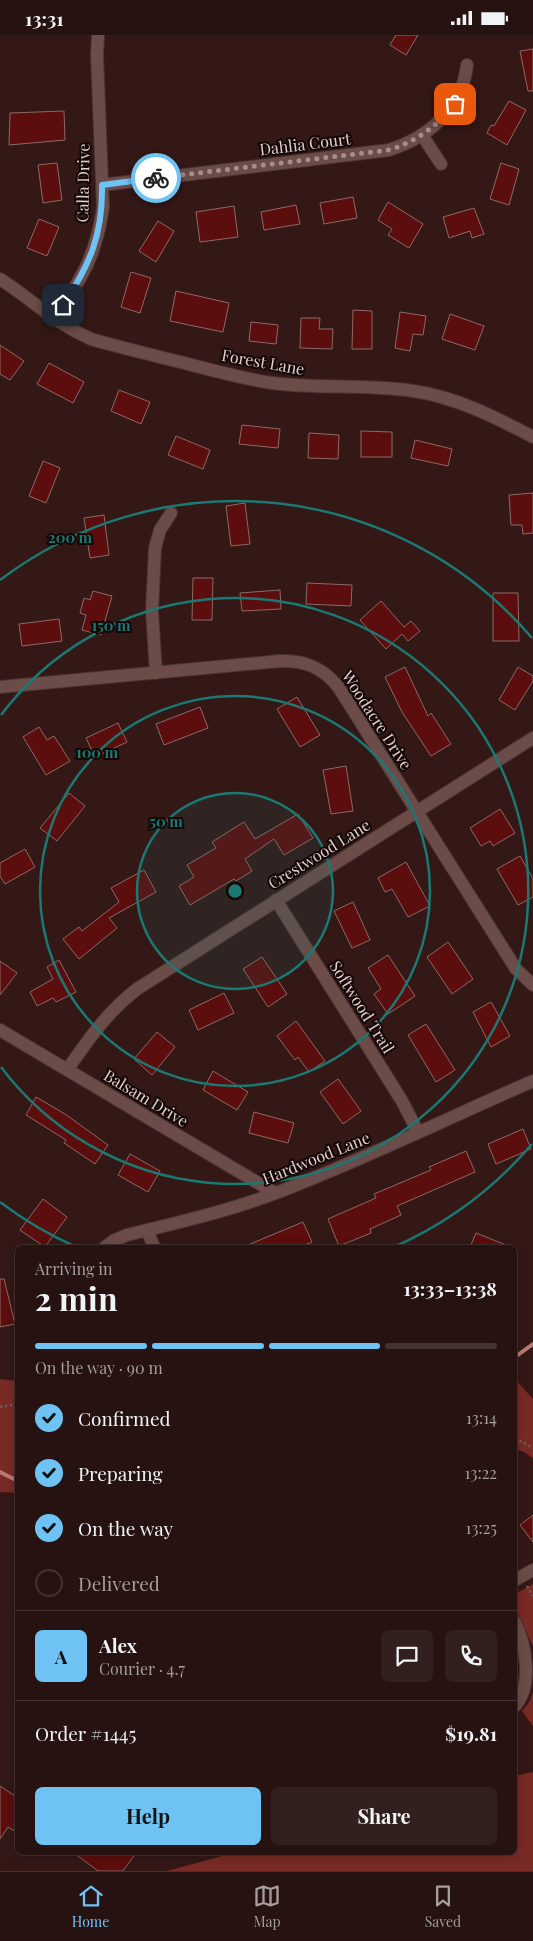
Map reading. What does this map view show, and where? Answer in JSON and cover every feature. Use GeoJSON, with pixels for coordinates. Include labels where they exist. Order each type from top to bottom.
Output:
{"type":"FeatureCollection","features":[{"type":"Feature","properties":{"kind":"street","name":"Calla Drive"},"geometry":{"type":"LineString","coordinates":[[54,320],[85,271],[100,228],[102,185],[97,55],[98,35]]}},
{"type":"Feature","properties":{"kind":"street","name":"Dahlia Court"},"geometry":{"type":"LineString","coordinates":[[102,185],[389,150],[405,145],[422,135],[444,117],[455,104],[462,90],[468,65]]}},
{"type":"Feature","properties":{"kind":"street"},"geometry":{"type":"LineString","coordinates":[[422,135],[441,164]]}},
{"type":"Feature","properties":{"kind":"street","name":"Forest Lane"},"geometry":{"type":"LineString","coordinates":[[0,279],[54,320],[72,331],[91,339],[271,383],[309,387],[384,387],[442,397],[472,407],[533,437]]}},
{"type":"Feature","properties":{"kind":"street"},"geometry":{"type":"LineString","coordinates":[[156,673],[152,611],[155,548],[160,530],[171,513]]}},
{"type":"Feature","properties":{"kind":"street","name":"Woodacre Drive"},"geometry":{"type":"LineString","coordinates":[[0,687],[289,661],[314,666],[329,675],[339,688],[510,960],[516,969],[533,985]]}},
{"type":"Feature","properties":{"kind":"street","name":"Crestwood Lane"},"geometry":{"type":"LineString","coordinates":[[68,1070],[99,1024],[122,1000],[276,900],[533,738]]}},
{"type":"Feature","properties":{"kind":"street","name":"Softwood Trail"},"geometry":{"type":"LineString","coordinates":[[276,900],[402,1101],[418,1132]]}},
{"type":"Feature","properties":{"kind":"street","name":"Balsam Drive"},"geometry":{"type":"LineString","coordinates":[[0,1030],[275,1193]]}},
{"type":"Feature","properties":{"kind":"street","name":"Hardwood Lane"},"geometry":{"type":"LineString","coordinates":[[108,1245],[119,1238],[275,1193],[533,1081]]}},
{"type":"Feature","properties":{"kind":"street"},"geometry":{"type":"LineString","coordinates":[[147,1230],[153,1245]]}},
{"type":"Feature","properties":{"kind":"street"},"geometry":{"type":"LineString","coordinates":[[517,1579],[533,1570]]}},
{"type":"Feature","properties":{"kind":"street"},"geometry":{"type":"LineString","coordinates":[[517,1626],[524,1641],[529,1679],[528,1689],[517,1704]]}},
{"type":"Feature","properties":{"kind":"path"},"geometry":{"type":"LineString","coordinates":[[0,1407],[15,1404]]}},
{"type":"Feature","properties":{"kind":"path"},"geometry":{"type":"LineString","coordinates":[[517,1438],[533,1448]]}},
{"type":"Feature","properties":{"kind":"path"},"geometry":{"type":"LineString","coordinates":[[527,1586],[533,1596]]}},
{"type":"Feature","properties":{"kind":"shaded area"},"geometry":{"type":"Polygon","coordinates":[[[0,1379],[15,1381],[15,1493],[0,1492],[0,1379]]]}},
{"type":"Feature","properties":{"kind":"shaded area"},"geometry":{"type":"Polygon","coordinates":[[[517,1381],[533,1399],[533,1458],[517,1450],[517,1381]]]}},
{"type":"Feature","properties":{"kind":"shaded area"},"geometry":{"type":"Polygon","coordinates":[[[533,1584],[533,1647],[517,1611],[517,1593],[533,1584]]]}},
{"type":"Feature","properties":{"kind":"shaded area"},"geometry":{"type":"Polygon","coordinates":[[[533,1692],[533,1726],[522,1711],[530,1701],[533,1692]]]}},
{"type":"Feature","properties":{"kind":"shaded area"},"geometry":{"type":"Polygon","coordinates":[[[533,1772],[533,1871],[167,1871],[226,1855],[517,1855],[517,1776],[533,1772]]]}},
{"type":"Feature","properties":{"kind":"building"},"geometry":{"type":"Polygon","coordinates":[[[396,35],[418,35],[406,55],[390,45],[396,35]]]}},
{"type":"Feature","properties":{"kind":"building"},"geometry":{"type":"Polygon","coordinates":[[[533,49],[533,91],[528,91],[520,51],[533,49]]]}},
{"type":"Feature","properties":{"kind":"building"},"geometry":{"type":"Polygon","coordinates":[[[509,101],[526,110],[507,145],[487,133],[491,125],[494,126],[509,101]]]}},
{"type":"Feature","properties":{"kind":"building"},"geometry":{"type":"Polygon","coordinates":[[[64,111],[65,140],[9,145],[10,113],[64,111]]]}},
{"type":"Feature","properties":{"kind":"building"},"geometry":{"type":"Polygon","coordinates":[[[57,163],[62,200],[43,203],[38,165],[57,163]]]}},
{"type":"Feature","properties":{"kind":"building"},"geometry":{"type":"Polygon","coordinates":[[[501,163],[519,169],[509,205],[490,199],[501,163]]]}},
{"type":"Feature","properties":{"kind":"building"},"geometry":{"type":"Polygon","coordinates":[[[353,197],[357,218],[324,224],[320,203],[353,197]]]}},
{"type":"Feature","properties":{"kind":"building"},"geometry":{"type":"Polygon","coordinates":[[[388,202],[423,224],[409,248],[388,235],[392,229],[378,220],[388,202]]]}},
{"type":"Feature","properties":{"kind":"building"},"geometry":{"type":"Polygon","coordinates":[[[296,205],[300,224],[264,230],[261,212],[296,205]]]}},
{"type":"Feature","properties":{"kind":"building"},"geometry":{"type":"Polygon","coordinates":[[[234,206],[238,237],[200,242],[196,212],[234,206]]]}},
{"type":"Feature","properties":{"kind":"building"},"geometry":{"type":"Polygon","coordinates":[[[474,208],[484,234],[472,238],[470,231],[449,238],[443,217],[474,208]]]}},
{"type":"Feature","properties":{"kind":"building"},"geometry":{"type":"Polygon","coordinates":[[[39,219],[59,227],[47,256],[27,248],[39,219]]]}},
{"type":"Feature","properties":{"kind":"building"},"geometry":{"type":"Polygon","coordinates":[[[158,221],[174,231],[156,262],[139,251],[158,221]]]}},
{"type":"Feature","properties":{"kind":"building"},"geometry":{"type":"Polygon","coordinates":[[[131,272],[151,278],[140,313],[121,307],[131,272]]]}},
{"type":"Feature","properties":{"kind":"building"},"geometry":{"type":"Polygon","coordinates":[[[176,291],[229,303],[223,332],[170,321],[176,291]]]}},
{"type":"Feature","properties":{"kind":"building"},"geometry":{"type":"Polygon","coordinates":[[[353,310],[372,311],[372,349],[352,349],[353,310]]]}},
{"type":"Feature","properties":{"kind":"building"},"geometry":{"type":"Polygon","coordinates":[[[400,312],[426,316],[423,335],[413,334],[410,351],[395,348],[400,312]]]}},
{"type":"Feature","properties":{"kind":"building"},"geometry":{"type":"Polygon","coordinates":[[[450,314],[484,326],[475,350],[442,339],[450,314]]]}},
{"type":"Feature","properties":{"kind":"building"},"geometry":{"type":"Polygon","coordinates":[[[301,318],[320,318],[319,329],[333,329],[332,349],[300,348],[301,318]]]}},
{"type":"Feature","properties":{"kind":"building"},"geometry":{"type":"Polygon","coordinates":[[[251,322],[278,325],[276,344],[249,341],[251,322]]]}},
{"type":"Feature","properties":{"kind":"building"},"geometry":{"type":"Polygon","coordinates":[[[0,345],[24,361],[10,380],[0,374],[0,345]]]}},
{"type":"Feature","properties":{"kind":"building"},"geometry":{"type":"Polygon","coordinates":[[[49,363],[84,382],[73,403],[37,384],[49,363]]]}},
{"type":"Feature","properties":{"kind":"building"},"geometry":{"type":"Polygon","coordinates":[[[119,390],[150,402],[141,424],[111,411],[119,390]]]}},
{"type":"Feature","properties":{"kind":"building"},"geometry":{"type":"Polygon","coordinates":[[[242,425],[280,429],[278,448],[239,444],[242,425]]]}},
{"type":"Feature","properties":{"kind":"building"},"geometry":{"type":"Polygon","coordinates":[[[361,431],[392,432],[392,457],[361,457],[361,431]]]}},
{"type":"Feature","properties":{"kind":"building"},"geometry":{"type":"Polygon","coordinates":[[[309,433],[339,435],[338,459],[308,458],[309,433]]]}},
{"type":"Feature","properties":{"kind":"building"},"geometry":{"type":"Polygon","coordinates":[[[176,436],[210,450],[203,469],[168,455],[176,436]]]}},
{"type":"Feature","properties":{"kind":"building"},"geometry":{"type":"Polygon","coordinates":[[[415,440],[452,449],[448,466],[411,458],[415,440]]]}},
{"type":"Feature","properties":{"kind":"building"},"geometry":{"type":"Polygon","coordinates":[[[43,461],[60,468],[46,503],[29,496],[43,461]]]}},
{"type":"Feature","properties":{"kind":"building"},"geometry":{"type":"Polygon","coordinates":[[[533,493],[533,533],[523,534],[522,525],[511,525],[509,495],[533,493]]]}},
{"type":"Feature","properties":{"kind":"building"},"geometry":{"type":"Polygon","coordinates":[[[245,503],[250,544],[231,546],[226,506],[245,503]]]}},
{"type":"Feature","properties":{"kind":"building"},"geometry":{"type":"Polygon","coordinates":[[[104,515],[109,555],[90,558],[84,518],[104,515]]]}},
{"type":"Feature","properties":{"kind":"building"},"geometry":{"type":"Polygon","coordinates":[[[193,578],[213,578],[212,620],[192,620],[193,578]]]}},
{"type":"Feature","properties":{"kind":"building"},"geometry":{"type":"Polygon","coordinates":[[[307,583],[352,585],[351,606],[306,604],[307,583]]]}},
{"type":"Feature","properties":{"kind":"building"},"geometry":{"type":"Polygon","coordinates":[[[280,590],[281,609],[242,611],[240,593],[280,590]]]}},
{"type":"Feature","properties":{"kind":"building"},"geometry":{"type":"Polygon","coordinates":[[[93,591],[112,596],[101,635],[82,630],[86,615],[80,613],[84,598],[90,600],[93,591]]]}},
{"type":"Feature","properties":{"kind":"building"},"geometry":{"type":"Polygon","coordinates":[[[493,593],[518,593],[519,641],[493,641],[493,593]]]}},
{"type":"Feature","properties":{"kind":"building"},"geometry":{"type":"Polygon","coordinates":[[[381,601],[404,627],[411,621],[420,631],[408,641],[402,634],[386,649],[360,620],[381,601]]]}},
{"type":"Feature","properties":{"kind":"building"},"geometry":{"type":"Polygon","coordinates":[[[59,619],[62,641],[22,646],[19,624],[59,619]]]}},
{"type":"Feature","properties":{"kind":"building"},"geometry":{"type":"Polygon","coordinates":[[[405,667],[428,716],[431,713],[451,744],[431,756],[402,712],[385,677],[405,667]]]}},
{"type":"Feature","properties":{"kind":"building"},"geometry":{"type":"Polygon","coordinates":[[[518,667],[533,676],[533,681],[515,710],[499,700],[518,667]]]}},
{"type":"Feature","properties":{"kind":"building"},"geometry":{"type":"Polygon","coordinates":[[[297,697],[320,735],[300,747],[277,709],[297,697]]]}},
{"type":"Feature","properties":{"kind":"building"},"geometry":{"type":"Polygon","coordinates":[[[200,707],[208,728],[164,745],[156,724],[200,707]]]}},
{"type":"Feature","properties":{"kind":"building"},"geometry":{"type":"Polygon","coordinates":[[[118,723],[127,742],[95,757],[86,738],[118,723]]]}},
{"type":"Feature","properties":{"kind":"building"},"geometry":{"type":"Polygon","coordinates":[[[39,727],[47,740],[54,736],[70,761],[46,775],[23,737],[39,727]]]}},
{"type":"Feature","properties":{"kind":"building"},"geometry":{"type":"Polygon","coordinates":[[[346,766],[353,811],[331,814],[323,770],[346,766]]]}},
{"type":"Feature","properties":{"kind":"building"},"geometry":{"type":"Polygon","coordinates":[[[69,793],[85,806],[57,841],[40,828],[69,793]]]}},
{"type":"Feature","properties":{"kind":"building"},"geometry":{"type":"Polygon","coordinates":[[[500,809],[515,833],[493,846],[490,841],[481,846],[470,828],[500,809]]]}},
{"type":"Feature","properties":{"kind":"building"},"geometry":{"type":"Polygon","coordinates":[[[298,814],[313,838],[284,855],[274,839],[245,859],[252,871],[236,881],[234,879],[190,905],[179,886],[194,877],[187,865],[216,848],[212,842],[244,822],[255,839],[298,814]]]}},
{"type":"Feature","properties":{"kind":"building"},"geometry":{"type":"Polygon","coordinates":[[[25,849],[35,867],[5,884],[0,876],[0,863],[25,849]]]}},
{"type":"Feature","properties":{"kind":"building"},"geometry":{"type":"Polygon","coordinates":[[[520,856],[533,879],[533,897],[518,905],[497,869],[520,856]]]}},
{"type":"Feature","properties":{"kind":"building"},"geometry":{"type":"Polygon","coordinates":[[[406,862],[430,906],[408,917],[392,889],[385,892],[378,878],[406,862]]]}},
{"type":"Feature","properties":{"kind":"building"},"geometry":{"type":"Polygon","coordinates":[[[144,870],[156,892],[109,918],[117,928],[79,959],[63,939],[79,927],[82,931],[119,902],[111,888],[144,870]]]}},
{"type":"Feature","properties":{"kind":"building"},"geometry":{"type":"Polygon","coordinates":[[[353,902],[370,940],[352,948],[334,911],[353,902]]]}},
{"type":"Feature","properties":{"kind":"building"},"geometry":{"type":"Polygon","coordinates":[[[448,942],[473,979],[452,994],[427,957],[448,942]]]}},
{"type":"Feature","properties":{"kind":"building"},"geometry":{"type":"Polygon","coordinates":[[[388,955],[415,996],[388,1014],[374,994],[381,989],[368,968],[388,955]]]}},
{"type":"Feature","properties":{"kind":"building"},"geometry":{"type":"Polygon","coordinates":[[[262,957],[287,994],[268,1007],[243,969],[262,957]]]}},
{"type":"Feature","properties":{"kind":"building"},"geometry":{"type":"Polygon","coordinates":[[[59,960],[76,992],[56,1002],[53,998],[37,1006],[30,992],[53,979],[47,967],[59,960]]]}},
{"type":"Feature","properties":{"kind":"building"},"geometry":{"type":"Polygon","coordinates":[[[0,961],[17,973],[0,995],[0,961]]]}},
{"type":"Feature","properties":{"kind":"building"},"geometry":{"type":"Polygon","coordinates":[[[224,993],[234,1013],[198,1030],[189,1010],[224,993]]]}},
{"type":"Feature","properties":{"kind":"building"},"geometry":{"type":"Polygon","coordinates":[[[491,1002],[510,1036],[491,1047],[473,1012],[491,1002]]]}},
{"type":"Feature","properties":{"kind":"building"},"geometry":{"type":"Polygon","coordinates":[[[296,1021],[325,1061],[309,1072],[298,1057],[295,1060],[277,1036],[296,1021]]]}},
{"type":"Feature","properties":{"kind":"building"},"geometry":{"type":"Polygon","coordinates":[[[426,1024],[455,1070],[436,1082],[408,1035],[426,1024]]]}},
{"type":"Feature","properties":{"kind":"building"},"geometry":{"type":"Polygon","coordinates":[[[157,1032],[175,1047],[152,1075],[134,1059],[157,1032]]]}},
{"type":"Feature","properties":{"kind":"building"},"geometry":{"type":"Polygon","coordinates":[[[213,1071],[248,1092],[237,1110],[203,1090],[213,1071]]]}},
{"type":"Feature","properties":{"kind":"building"},"geometry":{"type":"Polygon","coordinates":[[[338,1079],[361,1111],[343,1124],[320,1092],[338,1079]]]}},
{"type":"Feature","properties":{"kind":"building"},"geometry":{"type":"Polygon","coordinates":[[[36,1097],[65,1114],[108,1145],[95,1164],[64,1143],[66,1140],[26,1115],[36,1097]]]}},
{"type":"Feature","properties":{"kind":"building"},"geometry":{"type":"Polygon","coordinates":[[[254,1112],[294,1123],[288,1143],[249,1133],[254,1112]]]}},
{"type":"Feature","properties":{"kind":"building"},"geometry":{"type":"Polygon","coordinates":[[[523,1129],[531,1149],[496,1164],[488,1144],[523,1129]]]}},
{"type":"Feature","properties":{"kind":"building"},"geometry":{"type":"Polygon","coordinates":[[[466,1151],[475,1172],[397,1206],[401,1215],[370,1229],[371,1233],[339,1245],[328,1219],[376,1198],[374,1194],[431,1170],[429,1167],[466,1151]]]}},
{"type":"Feature","properties":{"kind":"building"},"geometry":{"type":"Polygon","coordinates":[[[130,1154],[160,1171],[148,1192],[118,1175],[130,1154]]]}},
{"type":"Feature","properties":{"kind":"building"},"geometry":{"type":"Polygon","coordinates":[[[43,1199],[67,1217],[46,1245],[42,1245],[20,1230],[43,1199]]]}},
{"type":"Feature","properties":{"kind":"building"},"geometry":{"type":"Polygon","coordinates":[[[303,1222],[312,1242],[305,1245],[248,1245],[303,1222]]]}},
{"type":"Feature","properties":{"kind":"building"},"geometry":{"type":"Polygon","coordinates":[[[476,1233],[506,1245],[471,1245],[476,1233]]]}},
{"type":"Feature","properties":{"kind":"building"},"geometry":{"type":"Polygon","coordinates":[[[0,1279],[4,1279],[15,1324],[0,1327],[0,1279]]]}},
{"type":"Feature","properties":{"kind":"building"},"geometry":{"type":"Polygon","coordinates":[[[533,1515],[533,1542],[520,1525],[533,1515]]]}},
{"type":"Feature","properties":{"kind":"building"},"geometry":{"type":"Polygon","coordinates":[[[0,1786],[15,1796],[15,1831],[8,1827],[0,1839],[0,1786]]]}},
{"type":"Feature","properties":{"kind":"building"},"geometry":{"type":"Polygon","coordinates":[[[77,1855],[135,1855],[123,1871],[98,1871],[77,1855]]]}},
{"type":"Feature","properties":{"kind":"waterway"},"geometry":{"type":"LineString","coordinates":[[517,1356],[533,1344]]}},
{"type":"Feature","properties":{"kind":"waterway"},"geometry":{"type":"LineString","coordinates":[[0,1472],[15,1480]]}},
{"type":"Feature","properties":{"kind":"way so far"},"geometry":{"type":"LineString","coordinates":[[156,178],[389,150],[405,145],[422,135],[444,117],[455,104]]}},
{"type":"Feature","properties":{"kind":"route"},"geometry":{"type":"LineString","coordinates":[[63,305],[85,271],[94,249],[100,228],[102,185],[156,178]]}}]}
